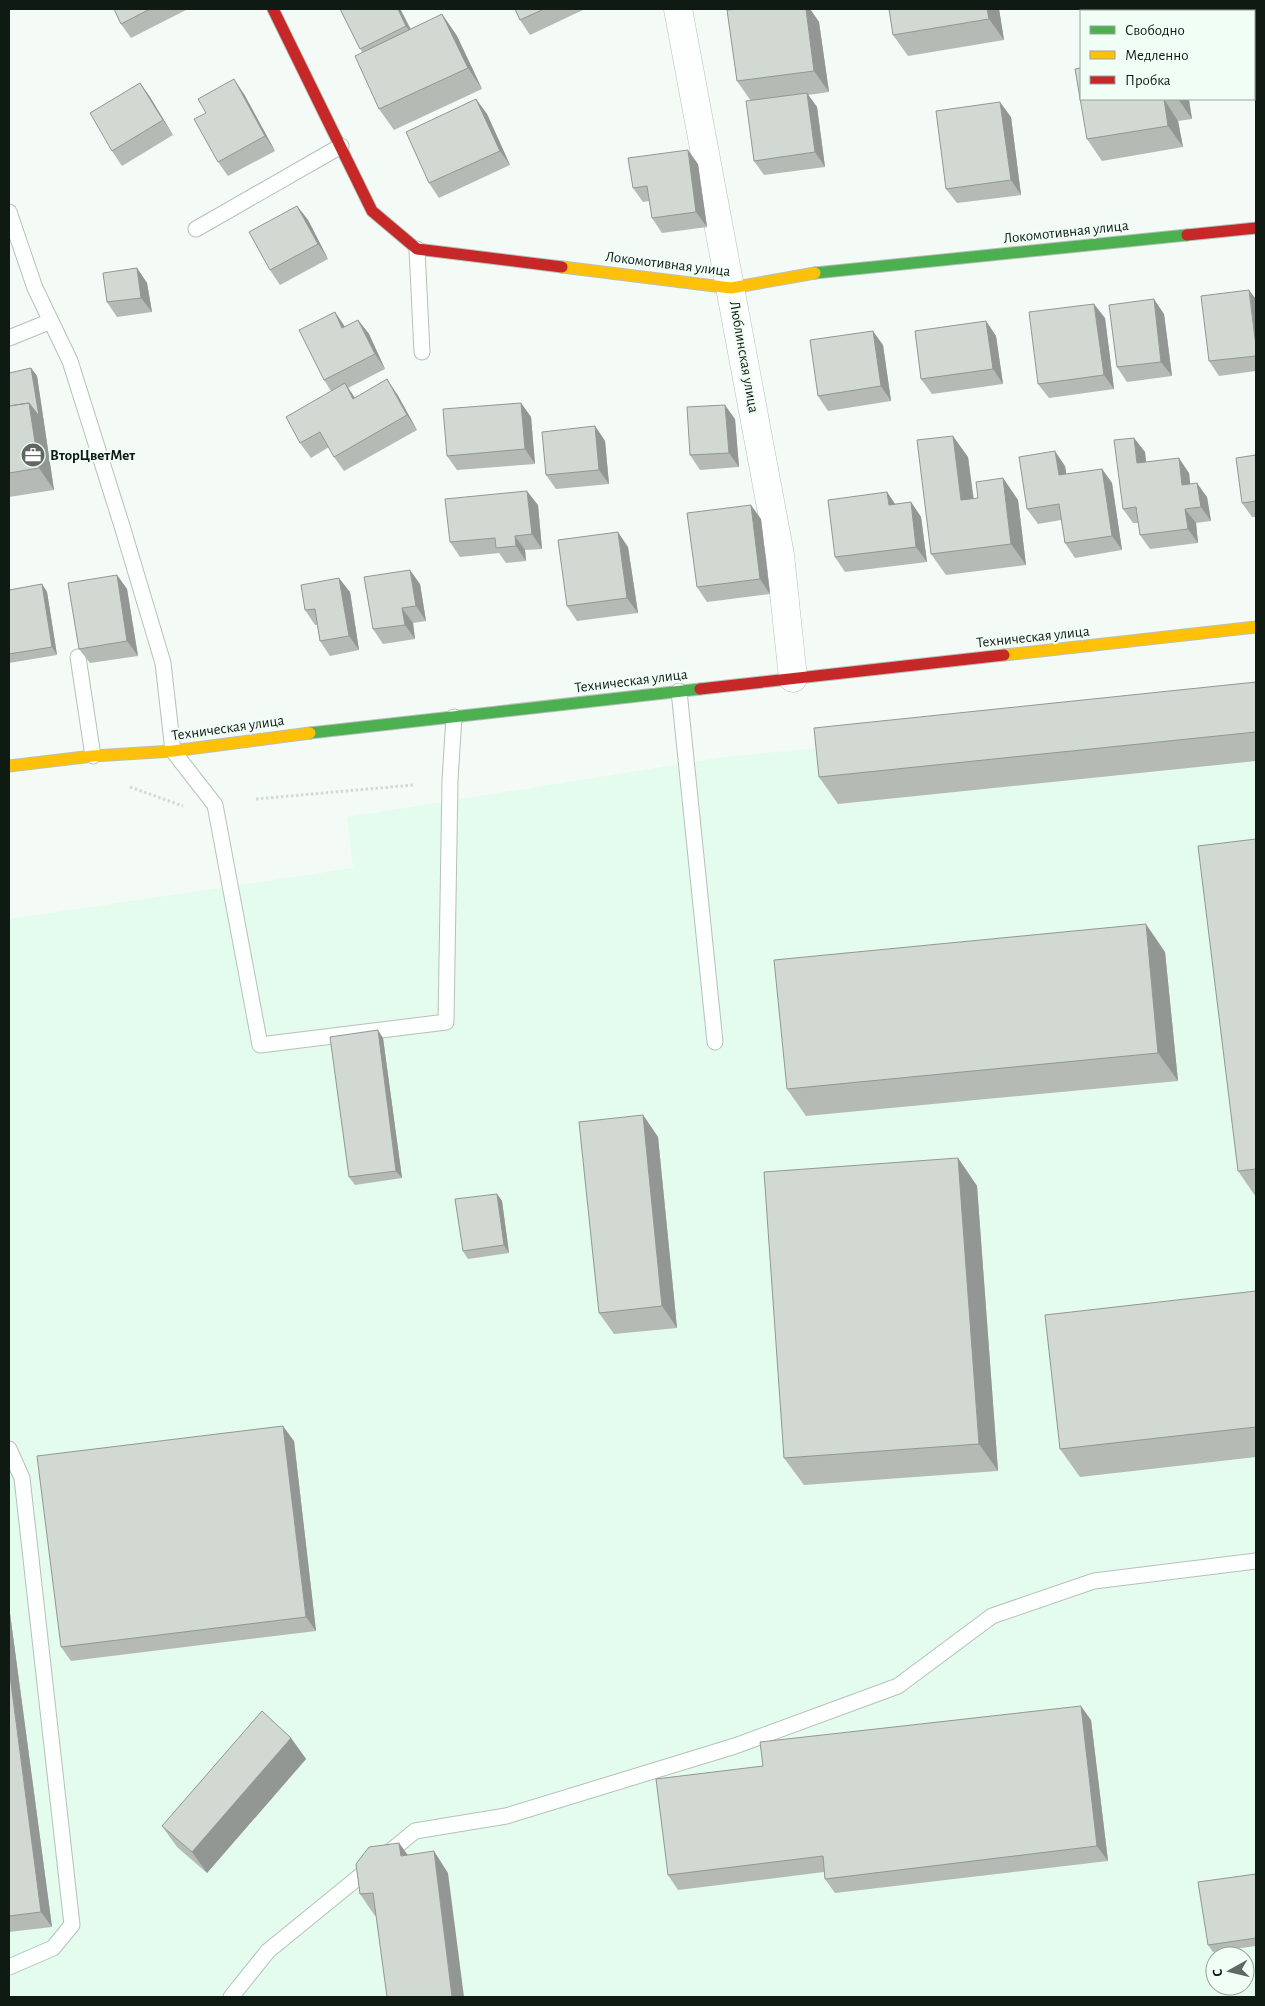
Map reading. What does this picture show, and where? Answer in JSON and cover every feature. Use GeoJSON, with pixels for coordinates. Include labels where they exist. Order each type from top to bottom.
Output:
{"type":"FeatureCollection","features":[{"type":"Feature","properties":{"kind":"street"},"geometry":{"type":"LineString","coordinates":[[273,9],[372,211],[417,249]]}},
{"type":"Feature","properties":{"kind":"street","name":"Люблинская улица"},"geometry":{"type":"LineString","coordinates":[[678,9],[780,555],[794,678]]}},
{"type":"Feature","properties":{"kind":"street","name":"Локомотивная улица"},"geometry":{"type":"LineString","coordinates":[[417,249],[731,288],[819,272],[1256,228]]}},
{"type":"Feature","properties":{"kind":"street","name":"Техническая улица"},"geometry":{"type":"LineString","coordinates":[[9,766],[93,756],[173,751],[314,732],[454,718],[1256,627]]}},
{"type":"Feature","properties":{"kind":"lane"},"geometry":{"type":"LineString","coordinates":[[196,229],[340,146]]}},
{"type":"Feature","properties":{"kind":"lane"},"geometry":{"type":"LineString","coordinates":[[9,212],[35,288],[70,361],[163,663],[173,751],[215,805],[260,1045],[446,1022],[450,780],[454,718]]}},
{"type":"Feature","properties":{"kind":"lane"},"geometry":{"type":"LineString","coordinates":[[417,249],[422,352]]}},
{"type":"Feature","properties":{"kind":"lane"},"geometry":{"type":"LineString","coordinates":[[9,338],[51,321]]}},
{"type":"Feature","properties":{"kind":"lane"},"geometry":{"type":"LineString","coordinates":[[78,657],[93,756]]}},
{"type":"Feature","properties":{"kind":"lane"},"geometry":{"type":"LineString","coordinates":[[679,691],[715,1042]]}},
{"type":"Feature","properties":{"kind":"lane"},"geometry":{"type":"LineString","coordinates":[[9,1449],[22,1478],[72,1925],[53,1948],[9,1967]]}},
{"type":"Feature","properties":{"kind":"lane"},"geometry":{"type":"LineString","coordinates":[[231,1997],[268,1951],[415,1831],[506,1816],[735,1746],[889,1690],[898,1686],[992,1616],[1094,1580],[1256,1561]]}},
{"type":"Feature","properties":{"kind":"path"},"geometry":{"type":"LineString","coordinates":[[256,799],[413,785]]}},
{"type":"Feature","properties":{"kind":"path"},"geometry":{"type":"LineString","coordinates":[[121,786],[131,787],[190,809]]}},
{"type":"Feature","properties":{"kind":"shaded area"},"geometry":{"type":"Polygon","coordinates":[[[1256,706],[1256,1997],[9,1997],[9,919],[353,868],[347,817],[724,757],[1256,706]]]}},
{"type":"Feature","properties":{"kind":"building"},"geometry":{"type":"Polygon","coordinates":[[[114,9],[150,9],[121,24],[114,9]]]}},
{"type":"Feature","properties":{"kind":"building"},"geometry":{"type":"Polygon","coordinates":[[[340,9],[398,9],[406,26],[360,49],[340,9]]]}},
{"type":"Feature","properties":{"kind":"building"},"geometry":{"type":"Polygon","coordinates":[[[515,9],[544,9],[520,20],[515,9]]]}},
{"type":"Feature","properties":{"kind":"building"},"geometry":{"type":"Polygon","coordinates":[[[806,9],[814,71],[737,81],[727,10],[806,9]]]}},
{"type":"Feature","properties":{"kind":"building"},"geometry":{"type":"Polygon","coordinates":[[[889,9],[987,9],[989,19],[893,35],[889,9]]]}},
{"type":"Feature","properties":{"kind":"building"},"geometry":{"type":"Polygon","coordinates":[[[442,14],[468,68],[379,109],[355,56],[442,14]]]}},
{"type":"Feature","properties":{"kind":"building"},"geometry":{"type":"Polygon","coordinates":[[[1080,68],[1080,98],[1075,69],[1080,68]]]}},
{"type":"Feature","properties":{"kind":"building"},"geometry":{"type":"Polygon","coordinates":[[[234,79],[265,136],[218,162],[194,119],[206,113],[198,99],[234,79]]]}},
{"type":"Feature","properties":{"kind":"building"},"geometry":{"type":"Polygon","coordinates":[[[140,83],[163,120],[112,151],[90,113],[140,83]]]}},
{"type":"Feature","properties":{"kind":"building"},"geometry":{"type":"Polygon","coordinates":[[[807,93],[815,152],[754,161],[746,101],[807,93]]]}},
{"type":"Feature","properties":{"kind":"building"},"geometry":{"type":"Polygon","coordinates":[[[476,99],[500,151],[429,183],[406,132],[476,99]]]}},
{"type":"Feature","properties":{"kind":"building"},"geometry":{"type":"Polygon","coordinates":[[[1080,100],[1164,100],[1168,126],[1087,139],[1080,100]]]}},
{"type":"Feature","properties":{"kind":"building"},"geometry":{"type":"Polygon","coordinates":[[[1000,102],[1011,180],[946,189],[936,111],[1000,102]]]}},
{"type":"Feature","properties":{"kind":"building"},"geometry":{"type":"Polygon","coordinates":[[[688,150],[696,212],[652,218],[647,186],[633,188],[628,158],[688,150]]]}},
{"type":"Feature","properties":{"kind":"building"},"geometry":{"type":"Polygon","coordinates":[[[297,206],[318,244],[270,270],[249,232],[297,206]]]}},
{"type":"Feature","properties":{"kind":"building"},"geometry":{"type":"Polygon","coordinates":[[[137,268],[141,298],[107,302],[103,273],[137,268]]]}},
{"type":"Feature","properties":{"kind":"building"},"geometry":{"type":"Polygon","coordinates":[[[1249,290],[1256,356],[1209,361],[1201,296],[1249,290]]]}},
{"type":"Feature","properties":{"kind":"building"},"geometry":{"type":"Polygon","coordinates":[[[1154,299],[1161,362],[1117,367],[1109,305],[1154,299]]]}},
{"type":"Feature","properties":{"kind":"building"},"geometry":{"type":"Polygon","coordinates":[[[1094,304],[1104,375],[1038,384],[1029,312],[1094,304]]]}},
{"type":"Feature","properties":{"kind":"building"},"geometry":{"type":"Polygon","coordinates":[[[335,312],[342,328],[358,320],[375,354],[324,380],[299,330],[335,312]]]}},
{"type":"Feature","properties":{"kind":"building"},"geometry":{"type":"Polygon","coordinates":[[[986,321],[993,369],[921,379],[915,331],[986,321]]]}},
{"type":"Feature","properties":{"kind":"building"},"geometry":{"type":"Polygon","coordinates":[[[873,331],[881,386],[818,396],[810,340],[873,331]]]}},
{"type":"Feature","properties":{"kind":"building"},"geometry":{"type":"Polygon","coordinates":[[[31,368],[39,416],[29,403],[9,406],[9,373],[31,368]]]}},
{"type":"Feature","properties":{"kind":"building"},"geometry":{"type":"Polygon","coordinates":[[[387,379],[407,415],[334,457],[320,432],[300,443],[286,417],[345,383],[353,399],[387,379]]]}},
{"type":"Feature","properties":{"kind":"building"},"geometry":{"type":"Polygon","coordinates":[[[29,403],[39,468],[9,473],[9,406],[29,403]]]}},
{"type":"Feature","properties":{"kind":"building"},"geometry":{"type":"Polygon","coordinates":[[[521,403],[525,449],[447,456],[443,409],[521,403]]]}},
{"type":"Feature","properties":{"kind":"building"},"geometry":{"type":"Polygon","coordinates":[[[725,405],[729,453],[690,455],[687,407],[725,405]]]}},
{"type":"Feature","properties":{"kind":"building"},"geometry":{"type":"Polygon","coordinates":[[[595,426],[599,470],[546,475],[542,432],[595,426]]]}},
{"type":"Feature","properties":{"kind":"building"},"geometry":{"type":"Polygon","coordinates":[[[953,436],[961,500],[978,498],[976,482],[1003,478],[1011,544],[931,554],[917,440],[953,436]]]}},
{"type":"Feature","properties":{"kind":"building"},"geometry":{"type":"Polygon","coordinates":[[[1134,438],[1137,463],[1179,458],[1182,485],[1197,483],[1201,507],[1185,509],[1188,529],[1140,535],[1136,507],[1123,509],[1114,440],[1134,438]]]}},
{"type":"Feature","properties":{"kind":"building"},"geometry":{"type":"Polygon","coordinates":[[[1055,451],[1059,475],[1102,469],[1112,536],[1065,543],[1059,504],[1027,509],[1019,457],[1055,451]]]}},
{"type":"Feature","properties":{"kind":"building"},"geometry":{"type":"Polygon","coordinates":[[[1256,455],[1256,501],[1242,503],[1236,458],[1256,455]]]}},
{"type":"Feature","properties":{"kind":"building"},"geometry":{"type":"Polygon","coordinates":[[[527,491],[532,534],[515,536],[516,546],[496,548],[495,538],[450,542],[445,499],[527,491]]]}},
{"type":"Feature","properties":{"kind":"building"},"geometry":{"type":"Polygon","coordinates":[[[887,492],[889,505],[911,502],[916,547],[835,557],[828,500],[887,492]]]}},
{"type":"Feature","properties":{"kind":"building"},"geometry":{"type":"Polygon","coordinates":[[[751,505],[760,579],[697,587],[687,513],[751,505]]]}},
{"type":"Feature","properties":{"kind":"building"},"geometry":{"type":"Polygon","coordinates":[[[618,532],[627,598],[567,606],[558,540],[618,532]]]}},
{"type":"Feature","properties":{"kind":"building"},"geometry":{"type":"Polygon","coordinates":[[[410,570],[416,606],[402,608],[405,625],[373,629],[364,577],[410,570]]]}},
{"type":"Feature","properties":{"kind":"building"},"geometry":{"type":"Polygon","coordinates":[[[117,575],[127,641],[79,649],[68,583],[117,575]]]}},
{"type":"Feature","properties":{"kind":"building"},"geometry":{"type":"Polygon","coordinates":[[[339,578],[349,636],[320,641],[315,609],[305,610],[301,585],[339,578]]]}},
{"type":"Feature","properties":{"kind":"building"},"geometry":{"type":"Polygon","coordinates":[[[42,584],[52,647],[9,654],[9,590],[42,584]]]}},
{"type":"Feature","properties":{"kind":"building"},"geometry":{"type":"Polygon","coordinates":[[[1256,682],[1256,732],[819,777],[814,728],[1256,682]]]}},
{"type":"Feature","properties":{"kind":"building"},"geometry":{"type":"Polygon","coordinates":[[[1256,839],[1256,1169],[1238,1171],[1198,846],[1256,839]]]}},
{"type":"Feature","properties":{"kind":"building"},"geometry":{"type":"Polygon","coordinates":[[[1146,924],[1158,1053],[787,1089],[774,960],[1146,924]]]}},
{"type":"Feature","properties":{"kind":"building"},"geometry":{"type":"Polygon","coordinates":[[[378,1030],[396,1171],[349,1177],[330,1037],[378,1030]]]}},
{"type":"Feature","properties":{"kind":"building"},"geometry":{"type":"Polygon","coordinates":[[[643,1115],[662,1306],[599,1313],[579,1122],[643,1115]]]}},
{"type":"Feature","properties":{"kind":"building"},"geometry":{"type":"Polygon","coordinates":[[[958,1158],[979,1444],[784,1458],[764,1172],[958,1158]]]}},
{"type":"Feature","properties":{"kind":"building"},"geometry":{"type":"Polygon","coordinates":[[[497,1194],[504,1245],[463,1251],[455,1199],[497,1194]]]}},
{"type":"Feature","properties":{"kind":"building"},"geometry":{"type":"Polygon","coordinates":[[[1256,1291],[1256,1427],[1060,1449],[1045,1315],[1256,1291]]]}},
{"type":"Feature","properties":{"kind":"building"},"geometry":{"type":"Polygon","coordinates":[[[283,1426],[306,1617],[61,1647],[37,1456],[283,1426]]]}},
{"type":"Feature","properties":{"kind":"building"},"geometry":{"type":"Polygon","coordinates":[[[9,1668],[41,1912],[9,1916],[9,1668]]]}},
{"type":"Feature","properties":{"kind":"building"},"geometry":{"type":"Polygon","coordinates":[[[1081,1706],[1097,1846],[825,1879],[823,1856],[668,1875],[656,1779],[763,1766],[760,1742],[1081,1706]]]}},
{"type":"Feature","properties":{"kind":"building"},"geometry":{"type":"Polygon","coordinates":[[[262,1711],[291,1738],[192,1852],[162,1826],[262,1711]]]}},
{"type":"Feature","properties":{"kind":"building"},"geometry":{"type":"Polygon","coordinates":[[[399,1843],[401,1856],[434,1851],[452,1997],[387,1997],[373,1893],[360,1894],[356,1864],[369,1847],[399,1843]]]}},
{"type":"Feature","properties":{"kind":"building"},"geometry":{"type":"Polygon","coordinates":[[[1256,1874],[1256,1938],[1208,1945],[1198,1882],[1256,1874]]]}},
{"type":"Feature","properties":{"kind":"traffic: fast"},"geometry":{"type":"LineString","coordinates":[[815,273],[1187,235]]}},
{"type":"Feature","properties":{"kind":"traffic: fast"},"geometry":{"type":"LineString","coordinates":[[310,733],[700,689]]}},
{"type":"Feature","properties":{"kind":"traffic: slow"},"geometry":{"type":"LineString","coordinates":[[562,267],[731,288],[815,273]]}},
{"type":"Feature","properties":{"kind":"traffic: slow"},"geometry":{"type":"LineString","coordinates":[[1004,655],[1256,627]]}},
{"type":"Feature","properties":{"kind":"traffic: slow"},"geometry":{"type":"LineString","coordinates":[[9,766],[93,756],[173,751],[310,733]]}},
{"type":"Feature","properties":{"kind":"traffic: jam"},"geometry":{"type":"LineString","coordinates":[[273,9],[372,211],[417,249],[562,267]]}},
{"type":"Feature","properties":{"kind":"traffic: jam"},"geometry":{"type":"LineString","coordinates":[[1187,235],[1256,228]]}},
{"type":"Feature","properties":{"kind":"traffic: jam"},"geometry":{"type":"LineString","coordinates":[[700,689],[1004,655]]}},
{"type":"Feature","properties":{"kind":"place","name":"ВторЦветМет"},"geometry":{"type":"Point","coordinates":[33,455]}}]}
